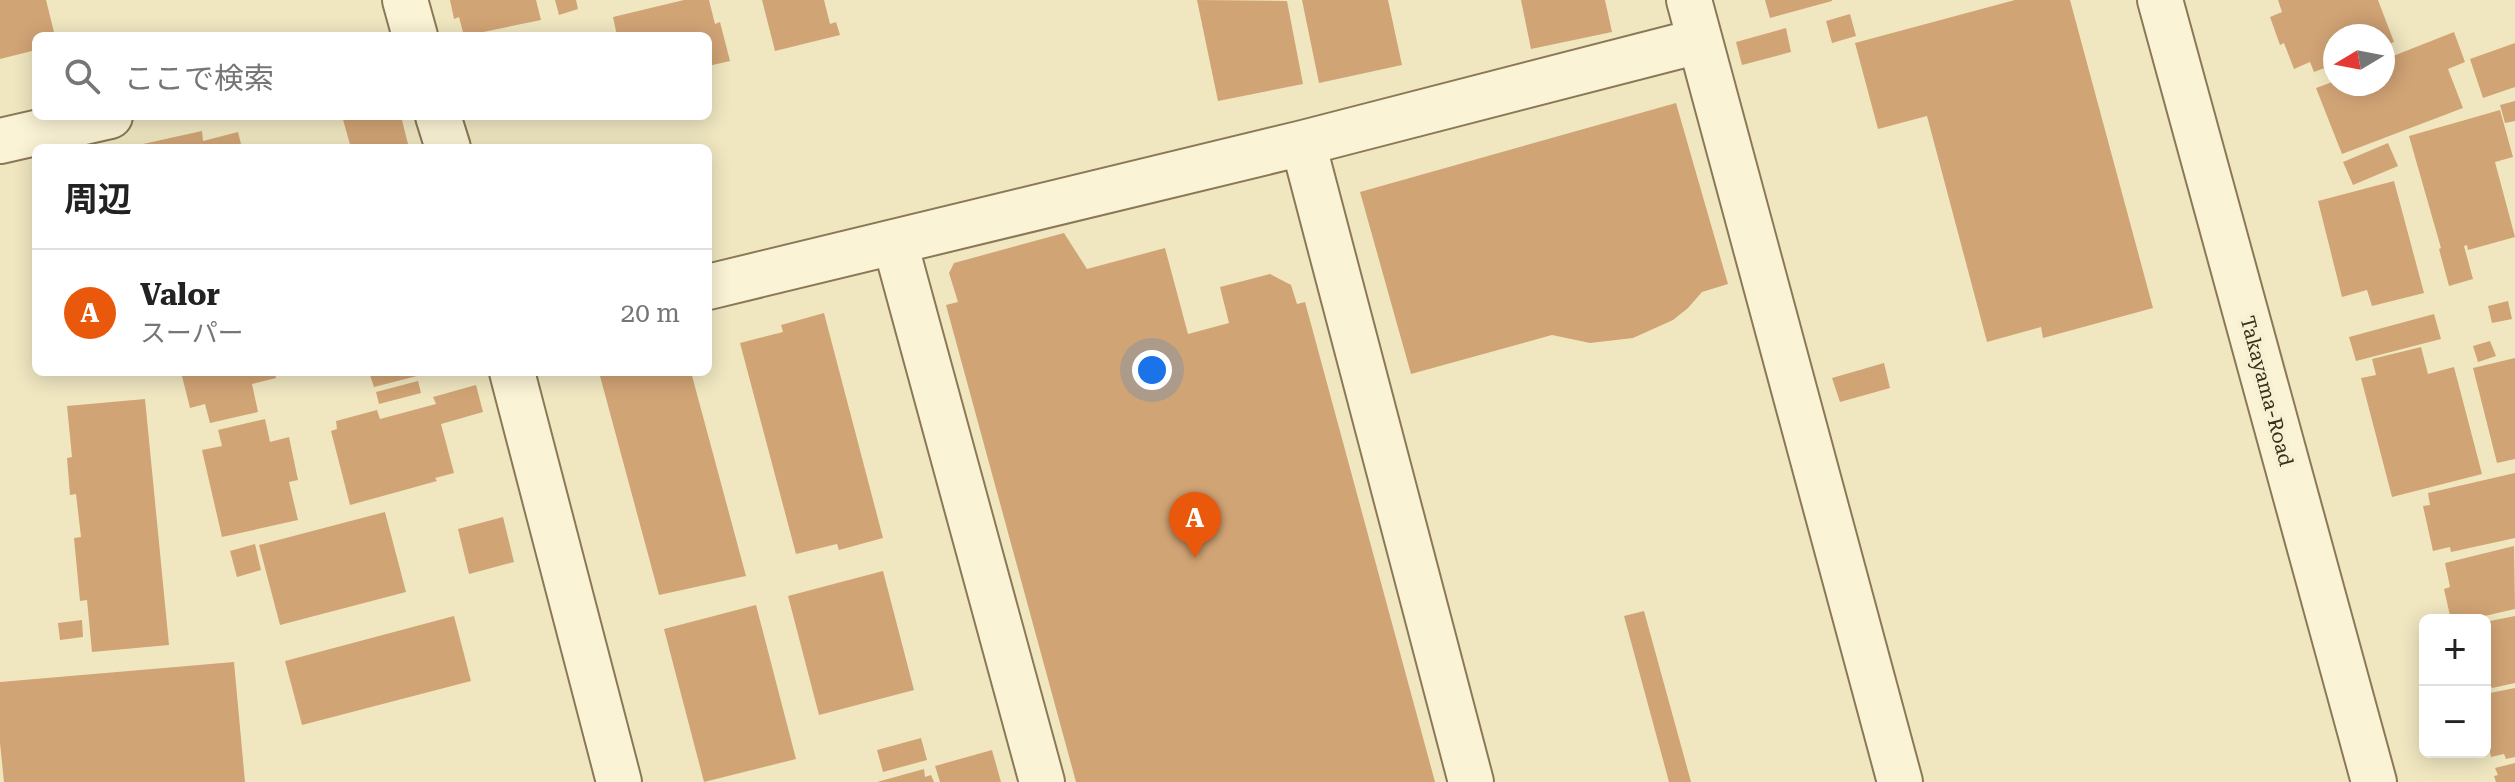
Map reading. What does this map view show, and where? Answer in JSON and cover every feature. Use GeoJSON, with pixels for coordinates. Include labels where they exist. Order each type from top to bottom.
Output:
{"type":"FeatureCollection","features":[{"type":"Feature","properties":{"kind":"street"},"geometry":{"type":"LineString","coordinates":[[405,0],[414,32]]}},
{"type":"Feature","properties":{"kind":"street","name":"Takayama-Road"},"geometry":{"type":"LineString","coordinates":[[2160,0],[2374,782]]}},
{"type":"Feature","properties":{"kind":"street"},"geometry":{"type":"LineString","coordinates":[[712,286],[1303,143],[1694,21],[1900,782]]}},
{"type":"Feature","properties":{"kind":"street"},"geometry":{"type":"LineString","coordinates":[[0,141],[92,120]]}},
{"type":"Feature","properties":{"kind":"street"},"geometry":{"type":"LineString","coordinates":[[439,120],[447,144]]}},
{"type":"Feature","properties":{"kind":"street"},"geometry":{"type":"LineString","coordinates":[[1303,143],[1471,782]]}},
{"type":"Feature","properties":{"kind":"street"},"geometry":{"type":"LineString","coordinates":[[895,243],[1042,782]]}},
{"type":"Feature","properties":{"kind":"street"},"geometry":{"type":"LineString","coordinates":[[513,376],[619,782]]}},
{"type":"Feature","properties":{"kind":"building"},"geometry":{"type":"Polygon","coordinates":[[[0,0],[46,0],[54,32],[32,32],[32,51],[0,59],[0,0]]]}},
{"type":"Feature","properties":{"kind":"building"},"geometry":{"type":"Polygon","coordinates":[[[450,0],[536,0],[541,20],[483,32],[463,32],[459,17],[454,19],[450,0]]]}},
{"type":"Feature","properties":{"kind":"building"},"geometry":{"type":"Polygon","coordinates":[[[555,0],[576,0],[578,9],[559,15],[555,0]]]}},
{"type":"Feature","properties":{"kind":"building"},"geometry":{"type":"Polygon","coordinates":[[[684,0],[709,0],[715,24],[720,22],[730,61],[712,65],[712,32],[616,32],[613,17],[684,0]]]}},
{"type":"Feature","properties":{"kind":"building"},"geometry":{"type":"Polygon","coordinates":[[[762,0],[824,0],[830,24],[836,22],[840,35],[775,51],[762,0]]]}},
{"type":"Feature","properties":{"kind":"building"},"geometry":{"type":"Polygon","coordinates":[[[1197,0],[1287,1],[1303,84],[1218,101],[1197,0]]]}},
{"type":"Feature","properties":{"kind":"building"},"geometry":{"type":"Polygon","coordinates":[[[1302,0],[1388,0],[1402,65],[1319,83],[1302,0]]]}},
{"type":"Feature","properties":{"kind":"building"},"geometry":{"type":"Polygon","coordinates":[[[1521,0],[1605,0],[1612,32],[1531,49],[1521,0]]]}},
{"type":"Feature","properties":{"kind":"building"},"geometry":{"type":"Polygon","coordinates":[[[1765,0],[1832,0],[1832,1],[1770,18],[1765,0]]]}},
{"type":"Feature","properties":{"kind":"building"},"geometry":{"type":"Polygon","coordinates":[[[2015,0],[2070,0],[2153,308],[2043,338],[2041,327],[1987,342],[1927,116],[1878,129],[1855,43],[2015,0]]]}},
{"type":"Feature","properties":{"kind":"building"},"geometry":{"type":"Polygon","coordinates":[[[2278,0],[2378,0],[2387,24],[2323,24],[2323,69],[2314,72],[2310,62],[2294,69],[2284,43],[2280,45],[2270,17],[2282,12],[2278,0]]]}},
{"type":"Feature","properties":{"kind":"building"},"geometry":{"type":"Polygon","coordinates":[[[1850,14],[1856,36],[1832,43],[1826,21],[1850,14]]]}},
{"type":"Feature","properties":{"kind":"building"},"geometry":{"type":"Polygon","coordinates":[[[1786,28],[1791,52],[1742,65],[1736,42],[1786,28]]]}},
{"type":"Feature","properties":{"kind":"building"},"geometry":{"type":"Polygon","coordinates":[[[2454,32],[2465,62],[2448,69],[2463,108],[2342,154],[2316,88],[2323,85],[2323,96],[2395,96],[2395,55],[2454,32]]]}},
{"type":"Feature","properties":{"kind":"building"},"geometry":{"type":"Polygon","coordinates":[[[2515,43],[2515,87],[2483,98],[2470,59],[2515,43]]]}},
{"type":"Feature","properties":{"kind":"building"},"geometry":{"type":"Polygon","coordinates":[[[2515,101],[2515,121],[2505,123],[2500,105],[2515,101]]]}},
{"type":"Feature","properties":{"kind":"building"},"geometry":{"type":"Polygon","coordinates":[[[1676,103],[1728,284],[1702,292],[1673,320],[1633,338],[1590,343],[1552,335],[1411,374],[1360,192],[1676,103]]]}},
{"type":"Feature","properties":{"kind":"building"},"geometry":{"type":"Polygon","coordinates":[[[2500,110],[2513,157],[2495,162],[2515,237],[2468,250],[2467,245],[2464,246],[2473,279],[2449,286],[2409,136],[2500,110]]]}},
{"type":"Feature","properties":{"kind":"building"},"geometry":{"type":"Polygon","coordinates":[[[343,120],[402,120],[408,144],[350,144],[343,120]]]}},
{"type":"Feature","properties":{"kind":"building"},"geometry":{"type":"Polygon","coordinates":[[[202,131],[203,141],[238,132],[241,144],[143,144],[202,131]]]}},
{"type":"Feature","properties":{"kind":"building"},"geometry":{"type":"Polygon","coordinates":[[[2388,143],[2398,166],[2353,185],[2343,162],[2388,143]]]}},
{"type":"Feature","properties":{"kind":"building"},"geometry":{"type":"Polygon","coordinates":[[[2394,181],[2424,293],[2372,306],[2367,290],[2342,297],[2318,201],[2394,181]]]}},
{"type":"Feature","properties":{"kind":"building"},"geometry":{"type":"Polygon","coordinates":[[[1064,233],[1087,269],[1165,248],[1188,334],[1229,323],[1220,287],[1270,274],[1291,285],[1297,304],[1305,302],[1435,782],[1076,782],[946,305],[958,302],[949,273],[954,263],[1064,233]]]}},
{"type":"Feature","properties":{"kind":"building"},"geometry":{"type":"Polygon","coordinates":[[[2508,301],[2512,319],[2492,323],[2488,306],[2508,301]]]}},
{"type":"Feature","properties":{"kind":"building"},"geometry":{"type":"Polygon","coordinates":[[[824,313],[883,538],[839,550],[837,544],[796,554],[740,343],[783,332],[781,325],[824,313]]]}},
{"type":"Feature","properties":{"kind":"building"},"geometry":{"type":"Polygon","coordinates":[[[2434,314],[2441,339],[2356,361],[2349,337],[2434,314]]]}},
{"type":"Feature","properties":{"kind":"building"},"geometry":{"type":"Polygon","coordinates":[[[2490,341],[2496,356],[2478,362],[2473,346],[2490,341]]]}},
{"type":"Feature","properties":{"kind":"building"},"geometry":{"type":"Polygon","coordinates":[[[2421,347],[2428,374],[2454,367],[2482,474],[2392,497],[2361,378],[2376,375],[2372,359],[2421,347]]]}},
{"type":"Feature","properties":{"kind":"building"},"geometry":{"type":"Polygon","coordinates":[[[2515,358],[2515,459],[2497,463],[2473,368],[2515,358]]]}},
{"type":"Feature","properties":{"kind":"building"},"geometry":{"type":"Polygon","coordinates":[[[1884,363],[1890,388],[1840,402],[1832,378],[1884,363]]]}},
{"type":"Feature","properties":{"kind":"building"},"geometry":{"type":"Polygon","coordinates":[[[182,376],[276,376],[252,384],[258,412],[210,423],[205,404],[190,408],[182,376]]]}},
{"type":"Feature","properties":{"kind":"building"},"geometry":{"type":"Polygon","coordinates":[[[370,376],[417,376],[374,387],[370,376]]]}},
{"type":"Feature","properties":{"kind":"building"},"geometry":{"type":"Polygon","coordinates":[[[600,376],[692,376],[746,576],[659,595],[600,376]]]}},
{"type":"Feature","properties":{"kind":"building"},"geometry":{"type":"Polygon","coordinates":[[[418,381],[421,393],[379,404],[376,392],[418,381]]]}},
{"type":"Feature","properties":{"kind":"building"},"geometry":{"type":"Polygon","coordinates":[[[476,385],[483,412],[441,424],[454,473],[435,478],[437,481],[350,505],[331,431],[337,429],[336,421],[377,410],[380,419],[436,404],[433,397],[476,385]]]}},
{"type":"Feature","properties":{"kind":"building"},"geometry":{"type":"Polygon","coordinates":[[[145,399],[169,645],[92,652],[87,600],[80,601],[74,538],[81,537],[76,494],[70,495],[67,458],[72,457],[67,406],[145,399]]]}},
{"type":"Feature","properties":{"kind":"building"},"geometry":{"type":"Polygon","coordinates":[[[265,419],[270,442],[289,437],[298,480],[289,482],[298,520],[222,537],[202,450],[222,446],[218,430],[265,419]]]}},
{"type":"Feature","properties":{"kind":"building"},"geometry":{"type":"Polygon","coordinates":[[[2515,473],[2515,538],[2451,552],[2450,547],[2433,551],[2423,506],[2430,505],[2428,493],[2515,473]]]}},
{"type":"Feature","properties":{"kind":"building"},"geometry":{"type":"Polygon","coordinates":[[[385,512],[406,592],[280,625],[259,545],[385,512]]]}},
{"type":"Feature","properties":{"kind":"building"},"geometry":{"type":"Polygon","coordinates":[[[503,517],[514,562],[469,574],[458,529],[503,517]]]}},
{"type":"Feature","properties":{"kind":"building"},"geometry":{"type":"Polygon","coordinates":[[[255,544],[261,570],[237,577],[230,551],[255,544]]]}},
{"type":"Feature","properties":{"kind":"building"},"geometry":{"type":"Polygon","coordinates":[[[2514,546],[2515,609],[2491,614],[2450,614],[2444,589],[2450,587],[2445,563],[2514,546]]]}},
{"type":"Feature","properties":{"kind":"building"},"geometry":{"type":"Polygon","coordinates":[[[883,571],[914,690],[819,715],[788,596],[883,571]]]}},
{"type":"Feature","properties":{"kind":"building"},"geometry":{"type":"Polygon","coordinates":[[[756,605],[796,759],[704,782],[664,629],[756,605]]]}},
{"type":"Feature","properties":{"kind":"building"},"geometry":{"type":"Polygon","coordinates":[[[1644,611],[1691,782],[1669,782],[1624,616],[1644,611]]]}},
{"type":"Feature","properties":{"kind":"building"},"geometry":{"type":"Polygon","coordinates":[[[454,616],[471,681],[302,725],[285,661],[454,616]]]}},
{"type":"Feature","properties":{"kind":"building"},"geometry":{"type":"Polygon","coordinates":[[[2515,616],[2515,683],[2492,688],[2491,686],[2491,621],[2515,616]]]}},
{"type":"Feature","properties":{"kind":"building"},"geometry":{"type":"Polygon","coordinates":[[[82,620],[83,637],[60,640],[58,623],[82,620]]]}},
{"type":"Feature","properties":{"kind":"building"},"geometry":{"type":"Polygon","coordinates":[[[234,662],[245,782],[4,782],[0,743],[0,682],[234,662]]]}},
{"type":"Feature","properties":{"kind":"building"},"geometry":{"type":"Polygon","coordinates":[[[2515,688],[2515,757],[2506,759],[2504,754],[2491,757],[2491,693],[2515,688]]]}},
{"type":"Feature","properties":{"kind":"building"},"geometry":{"type":"Polygon","coordinates":[[[921,738],[927,760],[883,772],[877,750],[921,738]]]}},
{"type":"Feature","properties":{"kind":"building"},"geometry":{"type":"Polygon","coordinates":[[[992,750],[1001,782],[940,782],[935,766],[992,750]]]}},
{"type":"Feature","properties":{"kind":"building"},"geometry":{"type":"Polygon","coordinates":[[[2515,763],[2515,782],[2496,782],[2494,776],[2498,775],[2495,768],[2515,763]]]}},
{"type":"Feature","properties":{"kind":"building"},"geometry":{"type":"Polygon","coordinates":[[[924,769],[925,777],[931,775],[934,782],[877,782],[924,769]]]}},
{"type":"Feature","properties":{"kind":"place","name":"Valor"},"geometry":{"type":"Point","coordinates":[1195,558]}}]}
